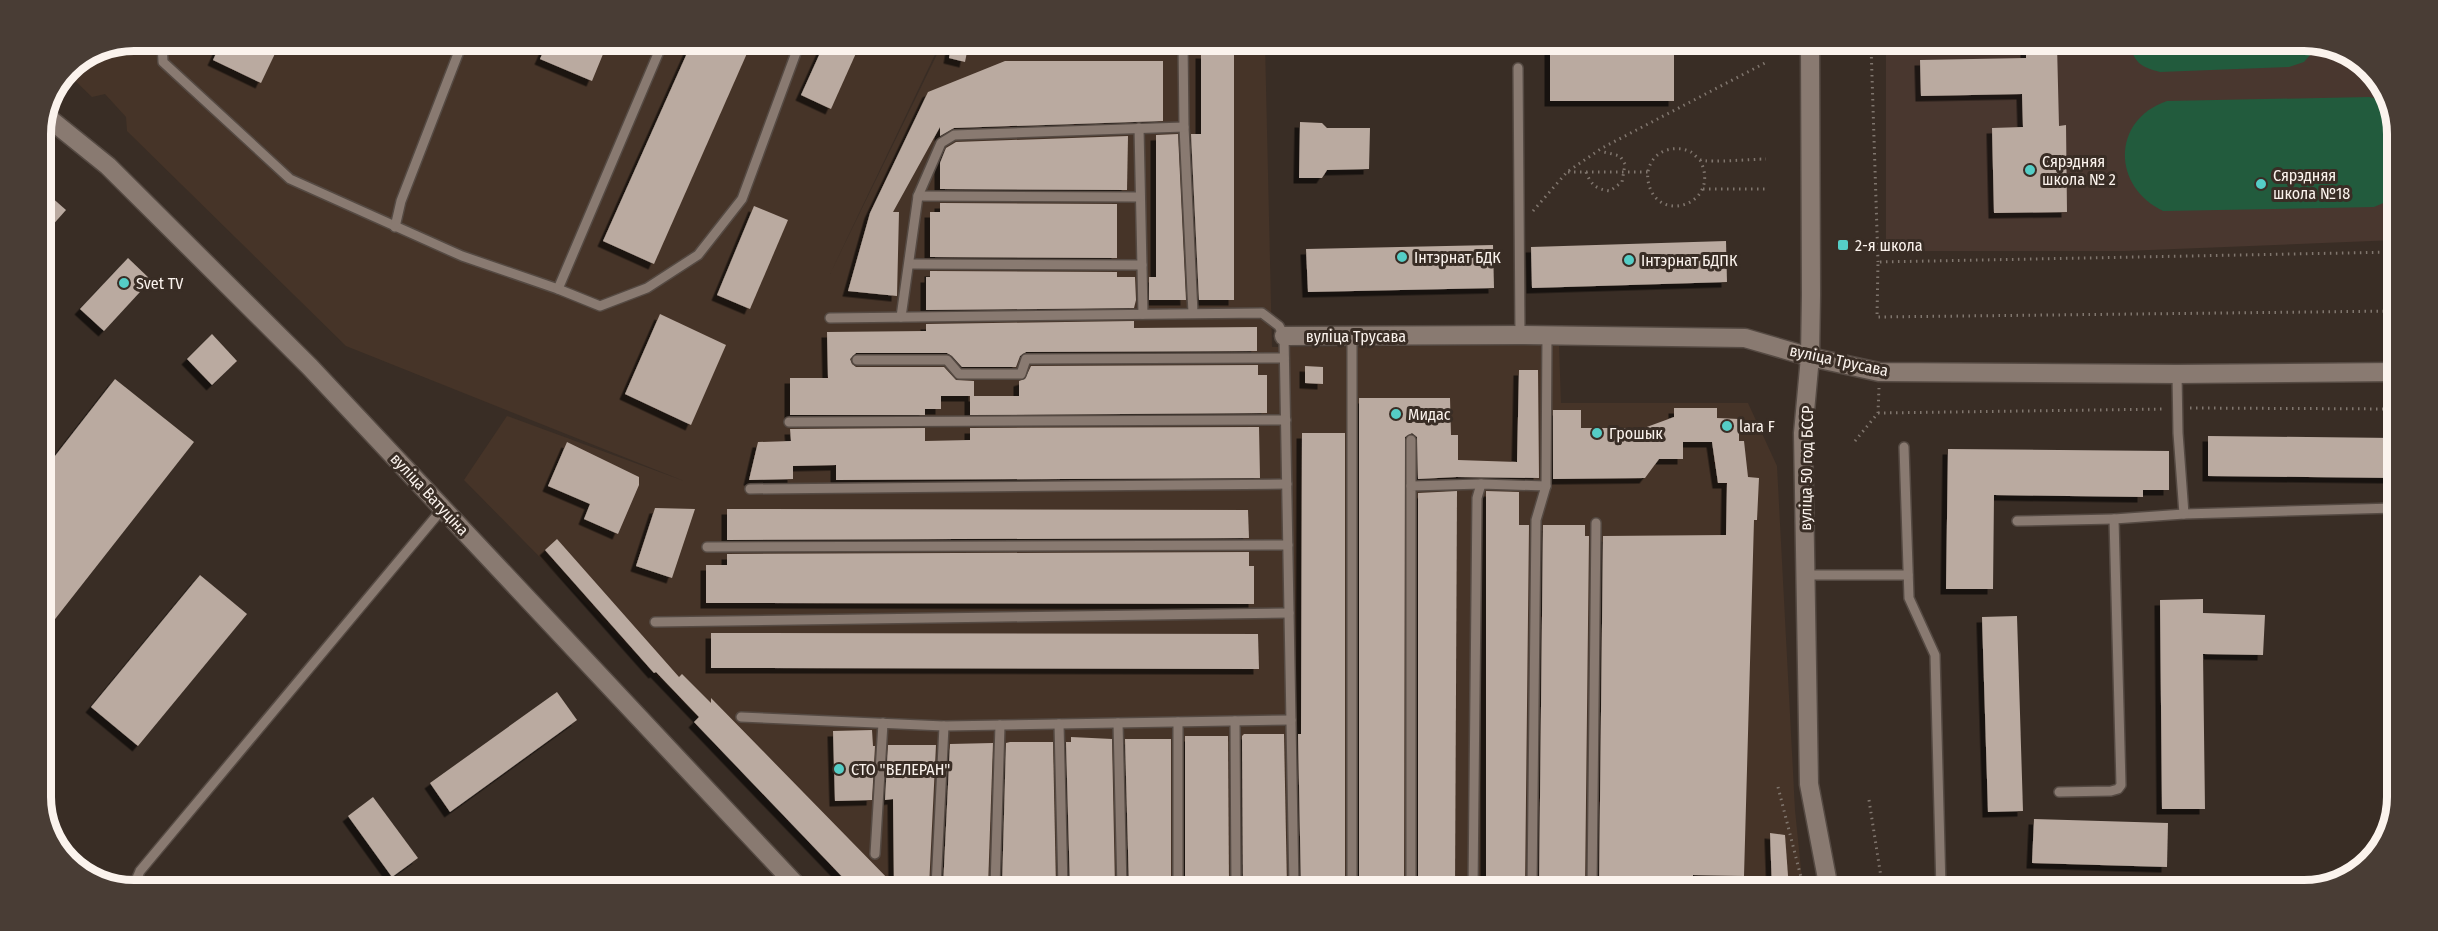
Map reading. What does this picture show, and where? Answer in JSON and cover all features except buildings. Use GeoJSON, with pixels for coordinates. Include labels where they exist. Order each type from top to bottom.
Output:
{"type":"FeatureCollection","features":[{"type":"Feature","properties":{"kind":"street","name":"вуліца 50 год БССР"},"geometry":{"type":"LineString","coordinates":[[1810,51],[1810,357],[1803,433],[1809,784],[1827,880]]}},
{"type":"Feature","properties":{"kind":"street","name":"вуліца Ватуціна"},"geometry":{"type":"LineString","coordinates":[[53,121],[108,166],[310,367],[791,880]]}},
{"type":"Feature","properties":{"kind":"street","name":"вуліца Трусава"},"geometry":{"type":"LineString","coordinates":[[1284,336],[1547,335],[1745,338],[1810,357],[1879,372],[2177,374],[2387,372]]}},
{"type":"Feature","properties":{"kind":"lane"},"geometry":{"type":"LineString","coordinates":[[162,51],[163,62],[290,179],[462,256],[600,306],[647,288],[698,255],[742,199],[797,51]]}},
{"type":"Feature","properties":{"kind":"lane"},"geometry":{"type":"LineString","coordinates":[[395,227],[401,201],[459,51]]}},
{"type":"Feature","properties":{"kind":"lane"},"geometry":{"type":"LineString","coordinates":[[558,289],[659,51]]}},
{"type":"Feature","properties":{"kind":"lane"},"geometry":{"type":"LineString","coordinates":[[1183,51],[1184,127],[1193,313]]}},
{"type":"Feature","properties":{"kind":"lane"},"geometry":{"type":"LineString","coordinates":[[1518,68],[1520,335]]}},
{"type":"Feature","properties":{"kind":"lane"},"geometry":{"type":"LineString","coordinates":[[902,317],[918,196],[941,143],[954,135],[1184,127]]}},
{"type":"Feature","properties":{"kind":"lane"},"geometry":{"type":"LineString","coordinates":[[1139,128],[1143,314]]}},
{"type":"Feature","properties":{"kind":"lane"},"geometry":{"type":"LineString","coordinates":[[918,196],[1140,197]]}},
{"type":"Feature","properties":{"kind":"lane"},"geometry":{"type":"LineString","coordinates":[[910,264],[1142,265]]}},
{"type":"Feature","properties":{"kind":"lane"},"geometry":{"type":"LineString","coordinates":[[830,318],[1262,312],[1279,326],[1284,336],[1294,880]]}},
{"type":"Feature","properties":{"kind":"lane"},"geometry":{"type":"LineString","coordinates":[[1532,880],[1536,520],[1546,486],[1547,335]]}},
{"type":"Feature","properties":{"kind":"lane"},"geometry":{"type":"LineString","coordinates":[[1352,336],[1352,880]]}},
{"type":"Feature","properties":{"kind":"lane"},"geometry":{"type":"LineString","coordinates":[[857,360],[946,360],[960,374],[1021,374],[1026,359],[1284,358]]}},
{"type":"Feature","properties":{"kind":"lane"},"geometry":{"type":"LineString","coordinates":[[2177,374],[2178,433],[2184,514]]}},
{"type":"Feature","properties":{"kind":"lane"},"geometry":{"type":"LineString","coordinates":[[789,422],[1286,420]]}},
{"type":"Feature","properties":{"kind":"lane"},"geometry":{"type":"LineString","coordinates":[[1411,440],[1411,880]]}},
{"type":"Feature","properties":{"kind":"lane"},"geometry":{"type":"LineString","coordinates":[[1904,447],[1909,598],[1935,655],[1941,880]]}},
{"type":"Feature","properties":{"kind":"lane"},"geometry":{"type":"LineString","coordinates":[[750,489],[1287,484]]}},
{"type":"Feature","properties":{"kind":"lane"},"geometry":{"type":"LineString","coordinates":[[1411,486],[1481,484],[1546,486]]}},
{"type":"Feature","properties":{"kind":"lane"},"geometry":{"type":"LineString","coordinates":[[1473,880],[1477,498],[1481,484]]}},
{"type":"Feature","properties":{"kind":"lane"},"geometry":{"type":"LineString","coordinates":[[136,880],[140,871],[443,508]]}},
{"type":"Feature","properties":{"kind":"lane"},"geometry":{"type":"LineString","coordinates":[[2017,520],[2114,519],[2184,514],[2387,508]]}},
{"type":"Feature","properties":{"kind":"lane"},"geometry":{"type":"LineString","coordinates":[[2059,792],[2111,791],[2118,789],[2121,784],[2114,519]]}},
{"type":"Feature","properties":{"kind":"lane"},"geometry":{"type":"LineString","coordinates":[[1592,880],[1596,524]]}},
{"type":"Feature","properties":{"kind":"lane"},"geometry":{"type":"LineString","coordinates":[[707,547],[1288,545]]}},
{"type":"Feature","properties":{"kind":"lane"},"geometry":{"type":"LineString","coordinates":[[1806,576],[1908,575]]}},
{"type":"Feature","properties":{"kind":"lane"},"geometry":{"type":"LineString","coordinates":[[655,622],[1289,613]]}},
{"type":"Feature","properties":{"kind":"lane"},"geometry":{"type":"LineString","coordinates":[[741,717],[944,726],[1291,720]]}},
{"type":"Feature","properties":{"kind":"lane"},"geometry":{"type":"LineString","coordinates":[[1235,722],[1236,880]]}},
{"type":"Feature","properties":{"kind":"lane"},"geometry":{"type":"LineString","coordinates":[[875,854],[883,723]]}},
{"type":"Feature","properties":{"kind":"lane"},"geometry":{"type":"LineString","coordinates":[[1118,723],[1122,880]]}},
{"type":"Feature","properties":{"kind":"lane"},"geometry":{"type":"LineString","coordinates":[[1178,723],[1178,880]]}},
{"type":"Feature","properties":{"kind":"lane"},"geometry":{"type":"LineString","coordinates":[[1059,724],[1063,880]]}},
{"type":"Feature","properties":{"kind":"lane"},"geometry":{"type":"LineString","coordinates":[[996,880],[1000,725]]}},
{"type":"Feature","properties":{"kind":"lane"},"geometry":{"type":"LineString","coordinates":[[936,880],[944,726]]}},
{"type":"Feature","properties":{"kind":"path"},"geometry":{"type":"LineString","coordinates":[[1871,51],[1878,262],[1877,317],[2387,310]]}},
{"type":"Feature","properties":{"kind":"path"},"geometry":{"type":"LineString","coordinates":[[1520,225],[1567,172],[1599,151],[1765,63]]}},
{"type":"Feature","properties":{"kind":"path"},"geometry":{"type":"LineString","coordinates":[[1684,149],[1700,160],[1705,169],[1703,189],[1691,203],[1673,206],[1664,204],[1650,191],[1648,172],[1657,155],[1665,150],[1684,149]]}},
{"type":"Feature","properties":{"kind":"path"},"geometry":{"type":"LineString","coordinates":[[1586,172],[1591,184],[1598,189],[1610,190],[1622,182],[1626,172],[1625,164],[1620,156],[1599,151]]}},
{"type":"Feature","properties":{"kind":"path"},"geometry":{"type":"LineString","coordinates":[[1700,160],[1766,159]]}},
{"type":"Feature","properties":{"kind":"path"},"geometry":{"type":"LineString","coordinates":[[1567,172],[1648,172]]}},
{"type":"Feature","properties":{"kind":"path"},"geometry":{"type":"LineString","coordinates":[[1703,189],[1765,189]]}},
{"type":"Feature","properties":{"kind":"path"},"geometry":{"type":"LineString","coordinates":[[1878,262],[2387,252]]}},
{"type":"Feature","properties":{"kind":"path"},"geometry":{"type":"LineString","coordinates":[[1855,441],[1878,413],[1879,384]]}},
{"type":"Feature","properties":{"kind":"path"},"geometry":{"type":"LineString","coordinates":[[1878,413],[2178,408],[2387,409]]}},
{"type":"Feature","properties":{"kind":"path"},"geometry":{"type":"LineString","coordinates":[[1778,787],[1802,880]]}},
{"type":"Feature","properties":{"kind":"path"},"geometry":{"type":"LineString","coordinates":[[1869,800],[1881,880]]}},
{"type":"Feature","properties":{"kind":"shaded area"},"geometry":{"type":"Polygon","coordinates":[[[134,51],[937,51],[830,274],[939,51],[1265,51],[1272,347],[1559,345],[1561,403],[1748,403],[1777,466],[1795,810],[1802,880],[857,880],[464,480],[507,416],[684,481],[346,346],[127,131],[126,117],[105,94],[92,97],[72,78],[75,75],[102,57],[134,51]]]}},
{"type":"Feature","properties":{"kind":"shaded area"},"geometry":{"type":"Polygon","coordinates":[[[1886,51],[2304,51],[2331,55],[2355,68],[2370,83],[2383,107],[2387,128],[2387,240],[2125,251],[1886,251],[1886,51]]]}},
{"type":"Feature","properties":{"kind":"green space"},"geometry":{"type":"Polygon","coordinates":[[[2132,51],[2313,52],[2304,62],[2289,67],[2160,72],[2140,64],[2132,51]]]}},
{"type":"Feature","properties":{"kind":"green space"},"geometry":{"type":"Polygon","coordinates":[[[2369,97],[2379,99],[2387,128],[2387,201],[2374,207],[2163,211],[2146,200],[2134,186],[2127,171],[2125,154],[2128,138],[2136,123],[2149,110],[2167,101],[2369,97]]]}},
{"type":"Feature","properties":{"kind":"place","name":"Сярэдняя школа № 2"},"geometry":{"type":"Point","coordinates":[2030,170]}},
{"type":"Feature","properties":{"kind":"place","name":"Сярэдняя школа №18"},"geometry":{"type":"Point","coordinates":[2261,184]}},
{"type":"Feature","properties":{"kind":"place","name":"2-я школа"},"geometry":{"type":"Point","coordinates":[1843,245]}},
{"type":"Feature","properties":{"kind":"place","name":"Інтэрнат БДК"},"geometry":{"type":"Point","coordinates":[1402,257]}},
{"type":"Feature","properties":{"kind":"place","name":"Інтэрнат БДПК"},"geometry":{"type":"Point","coordinates":[1629,260]}},
{"type":"Feature","properties":{"kind":"place","name":"Svet TV"},"geometry":{"type":"Point","coordinates":[124,283]}},
{"type":"Feature","properties":{"kind":"place","name":"Мидас"},"geometry":{"type":"Point","coordinates":[1396,414]}},
{"type":"Feature","properties":{"kind":"place","name":"lara F"},"geometry":{"type":"Point","coordinates":[1727,426]}},
{"type":"Feature","properties":{"kind":"place","name":"Грошык"},"geometry":{"type":"Point","coordinates":[1597,433]}},
{"type":"Feature","properties":{"kind":"place","name":"СТО \"ВЕЛЕРАН\""},"geometry":{"type":"Point","coordinates":[839,769]}}]}
